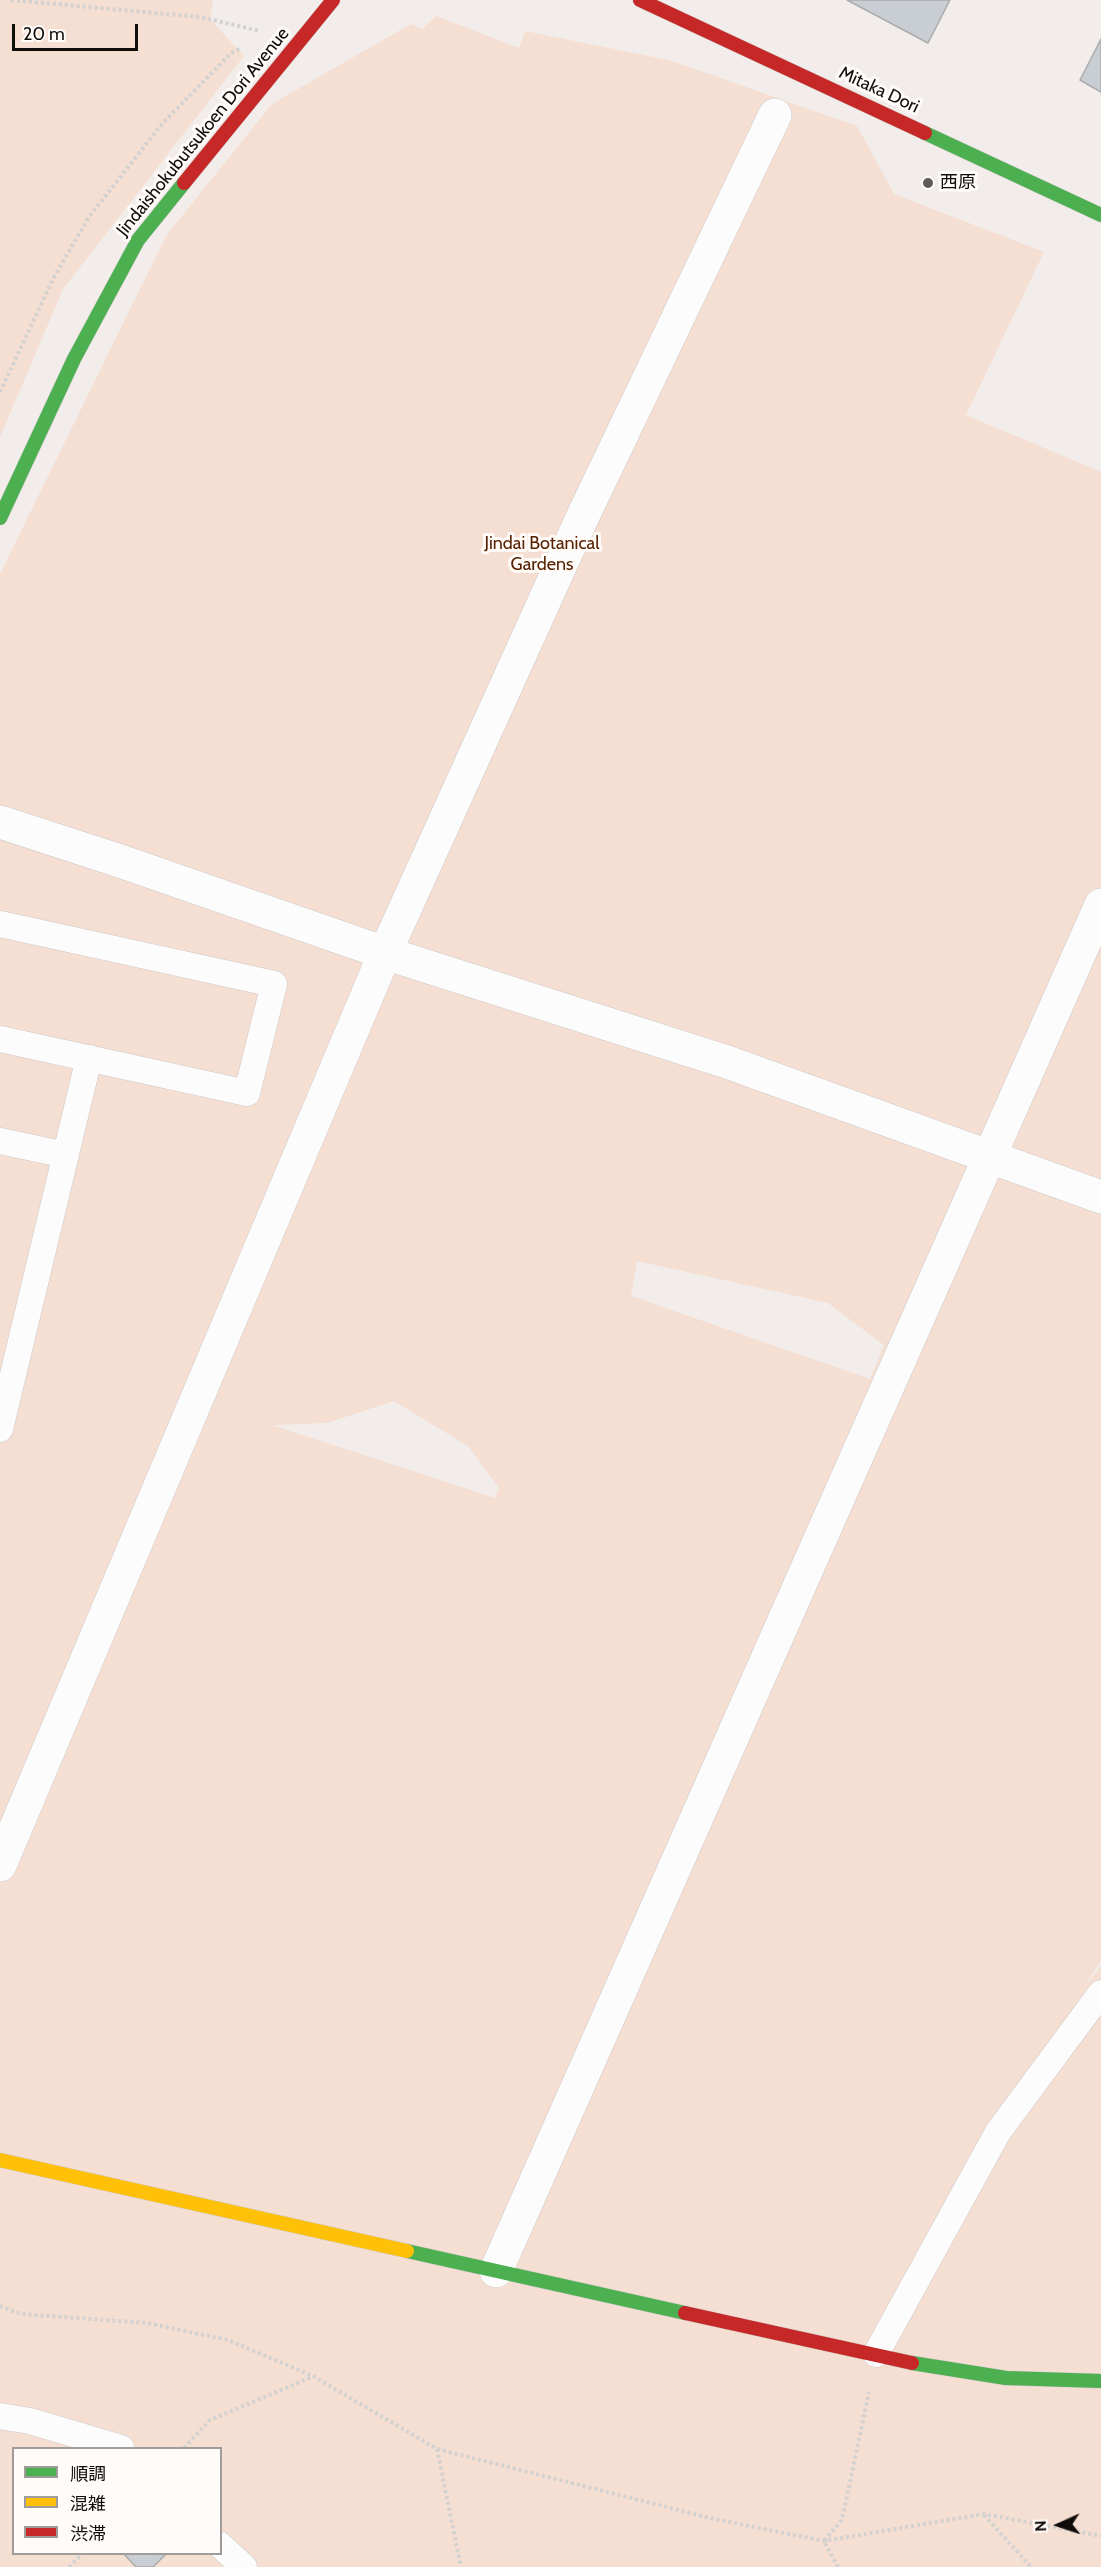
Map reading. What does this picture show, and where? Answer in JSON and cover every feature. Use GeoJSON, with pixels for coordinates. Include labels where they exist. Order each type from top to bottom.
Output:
{"type":"FeatureCollection","features":[{"type":"Feature","properties":{"kind":"street","name":"Jindaishokubutsukoen Dori Avenue"},"geometry":{"type":"LineString","coordinates":[[0,518],[74,359],[138,240],[333,0]]}},
{"type":"Feature","properties":{"kind":"street","name":"Mitaka Dori"},"geometry":{"type":"LineString","coordinates":[[640,0],[747,47],[1101,214]]}},
{"type":"Feature","properties":{"kind":"street"},"geometry":{"type":"LineString","coordinates":[[685,6],[747,47]]}},
{"type":"Feature","properties":{"kind":"street"},"geometry":{"type":"LineString","coordinates":[[0,1865],[385,953],[582,518],[775,115]]}},
{"type":"Feature","properties":{"kind":"street"},"geometry":{"type":"LineString","coordinates":[[0,822],[385,953],[727,1062],[990,1159],[1101,1197]]}},
{"type":"Feature","properties":{"kind":"street"},"geometry":{"type":"LineString","coordinates":[[496,2271],[1101,905]]}},
{"type":"Feature","properties":{"kind":"street"},"geometry":{"type":"LineString","coordinates":[[0,2160],[916,2364],[1006,2378],[1101,2381]]}},
{"type":"Feature","properties":{"kind":"lane"},"geometry":{"type":"LineString","coordinates":[[0,924],[274,984],[247,1093],[0,1039]]}},
{"type":"Feature","properties":{"kind":"lane"},"geometry":{"type":"LineString","coordinates":[[0,1429],[89,1058]]}},
{"type":"Feature","properties":{"kind":"lane"},"geometry":{"type":"LineString","coordinates":[[0,1141],[66,1155]]}},
{"type":"Feature","properties":{"kind":"lane"},"geometry":{"type":"LineString","coordinates":[[876,2354],[998,2132],[1101,1993]]}},
{"type":"Feature","properties":{"kind":"lane"},"geometry":{"type":"LineString","coordinates":[[0,2416],[30,2421],[118,2447]]}},
{"type":"Feature","properties":{"kind":"lane"},"geometry":{"type":"LineString","coordinates":[[222,2547],[244,2567]]}},
{"type":"Feature","properties":{"kind":"path"},"geometry":{"type":"LineString","coordinates":[[11,0],[200,17],[262,31]]}},
{"type":"Feature","properties":{"kind":"path"},"geometry":{"type":"LineString","coordinates":[[0,392],[53,279],[89,217],[162,124],[231,53],[252,43]]}},
{"type":"Feature","properties":{"kind":"path"},"geometry":{"type":"LineString","coordinates":[[0,2306],[21,2314],[147,2323],[228,2340],[313,2376],[436,2449],[714,2519],[824,2541],[984,2514],[1101,2536]]}},
{"type":"Feature","properties":{"kind":"path"},"geometry":{"type":"LineString","coordinates":[[824,2541],[842,2520],[876,2354]]}},
{"type":"Feature","properties":{"kind":"path"},"geometry":{"type":"LineString","coordinates":[[185,2447],[210,2420],[313,2376]]}},
{"type":"Feature","properties":{"kind":"path"},"geometry":{"type":"LineString","coordinates":[[436,2449],[461,2567]]}},
{"type":"Feature","properties":{"kind":"path"},"geometry":{"type":"LineString","coordinates":[[984,2514],[1031,2567]]}},
{"type":"Feature","properties":{"kind":"path"},"geometry":{"type":"LineString","coordinates":[[824,2541],[838,2567]]}},
{"type":"Feature","properties":{"kind":"path"},"geometry":{"type":"LineString","coordinates":[[69,2567],[80,2555]]}},
{"type":"Feature","properties":{"kind":"green space"},"geometry":{"type":"Polygon","coordinates":[[[0,0],[213,0],[210,19],[244,56],[63,289],[0,437],[0,0]]]}},
{"type":"Feature","properties":{"kind":"green space","name":"Jindai Botanical Gardens"},"geometry":{"type":"Polygon","coordinates":[[[436,16],[519,48],[525,31],[669,60],[857,126],[894,194],[1044,252],[966,415],[1101,472],[1101,1961],[1082,1989],[1101,1966],[1101,2567],[0,2567],[0,574],[166,236],[272,104],[411,24],[422,29],[436,16]],[[637,1261],[631,1296],[870,1379],[884,1345],[828,1303],[637,1261]],[[394,1401],[327,1423],[272,1425],[495,1498],[499,1488],[468,1446],[394,1401]]]}},
{"type":"Feature","properties":{"kind":"building"},"geometry":{"type":"Polygon","coordinates":[[[847,0],[950,0],[928,43],[847,0]]]}},
{"type":"Feature","properties":{"kind":"building"},"geometry":{"type":"Polygon","coordinates":[[[1101,39],[1101,92],[1080,80],[1101,39]]]}},
{"type":"Feature","properties":{"kind":"building"},"geometry":{"type":"Polygon","coordinates":[[[125,2555],[165,2555],[153,2567],[136,2567],[125,2555]]]}},
{"type":"Feature","properties":{"kind":"traffic: fast"},"geometry":{"type":"LineString","coordinates":[[925,133],[1101,215]]}},
{"type":"Feature","properties":{"kind":"traffic: fast"},"geometry":{"type":"LineString","coordinates":[[0,518],[74,359],[138,240],[184,183]]}},
{"type":"Feature","properties":{"kind":"traffic: fast"},"geometry":{"type":"LineString","coordinates":[[407,2251],[685,2313]]}},
{"type":"Feature","properties":{"kind":"traffic: fast"},"geometry":{"type":"LineString","coordinates":[[912,2363],[1006,2378],[1101,2381]]}},
{"type":"Feature","properties":{"kind":"traffic: slow"},"geometry":{"type":"LineString","coordinates":[[0,2160],[407,2251]]}},
{"type":"Feature","properties":{"kind":"traffic: jam"},"geometry":{"type":"LineString","coordinates":[[184,183],[333,0]]}},
{"type":"Feature","properties":{"kind":"traffic: jam"},"geometry":{"type":"LineString","coordinates":[[640,0],[925,133]]}},
{"type":"Feature","properties":{"kind":"traffic: jam"},"geometry":{"type":"LineString","coordinates":[[685,2313],[912,2363]]}},
{"type":"Feature","properties":{"kind":"place","name":"西原"},"geometry":{"type":"Point","coordinates":[928,183]}}]}
